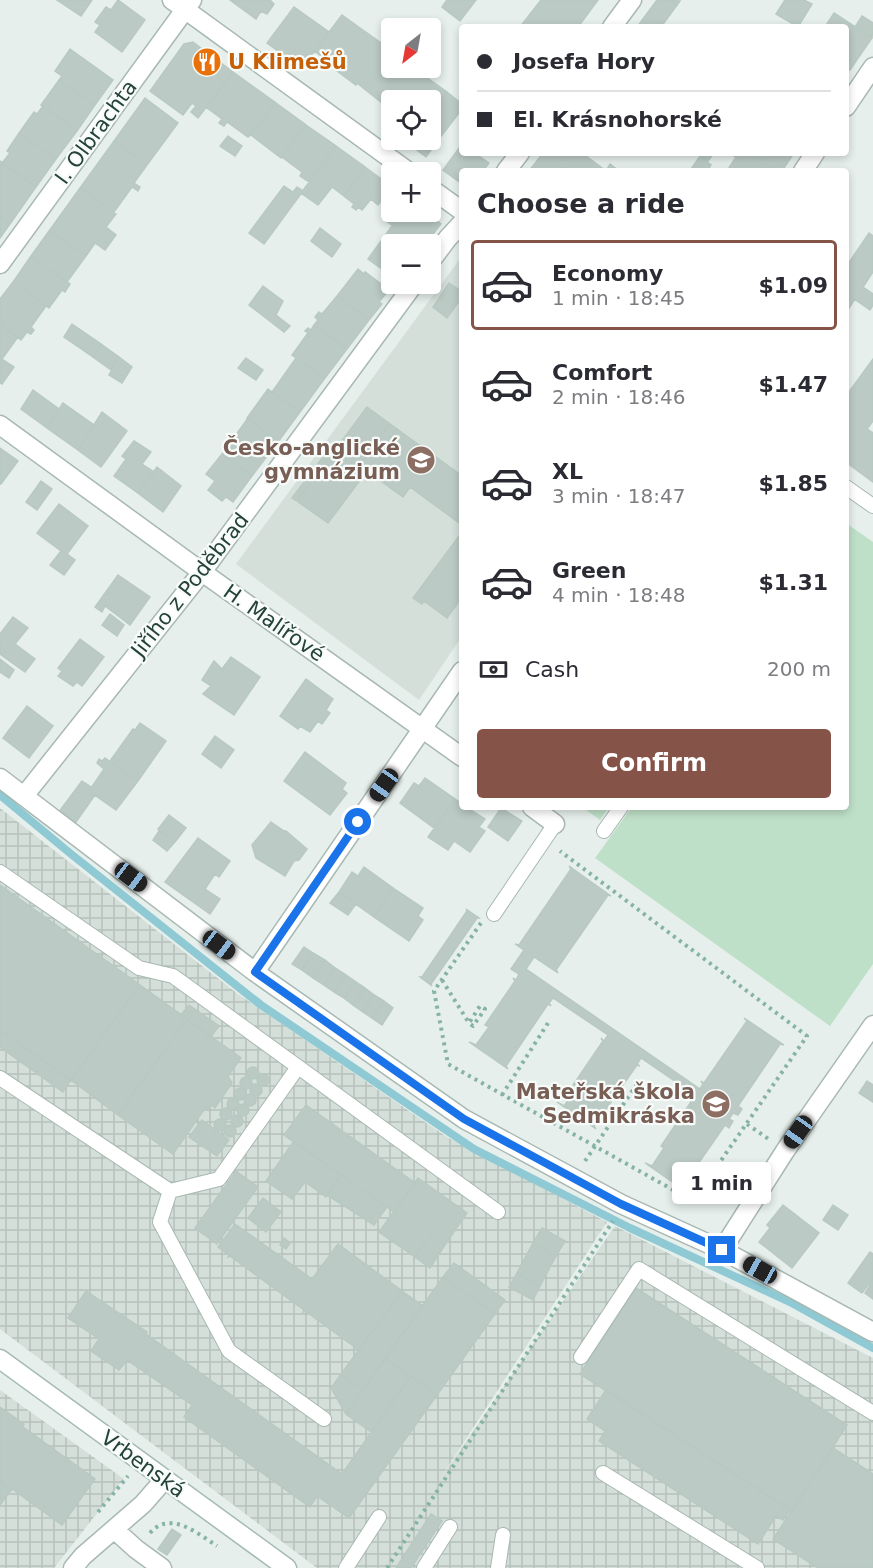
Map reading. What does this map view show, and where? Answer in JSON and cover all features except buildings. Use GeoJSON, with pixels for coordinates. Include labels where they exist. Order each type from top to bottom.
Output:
{"type":"FeatureCollection","features":[{"type":"Feature","properties":{"kind":"street"},"geometry":{"type":"LineString","coordinates":[[614,24],[632,0]]}},
{"type":"Feature","properties":{"kind":"street"},"geometry":{"type":"LineString","coordinates":[[183,3],[396,162]]}},
{"type":"Feature","properties":{"kind":"street","name":"I. Olbrachta"},"geometry":{"type":"LineString","coordinates":[[0,264],[183,3]]}},
{"type":"Feature","properties":{"kind":"street"},"geometry":{"type":"LineString","coordinates":[[849,103],[873,67]]}},
{"type":"Feature","properties":{"kind":"street"},"geometry":{"type":"LineString","coordinates":[[508,168],[518,156]]}},
{"type":"Feature","properties":{"kind":"street"},"geometry":{"type":"LineString","coordinates":[[441,197],[459,209]]}},
{"type":"Feature","properties":{"kind":"street"},"geometry":{"type":"LineString","coordinates":[[441,247],[459,226]]}},
{"type":"Feature","properties":{"kind":"street","name":"Jiřího z Poděbrad"},"geometry":{"type":"LineString","coordinates":[[24,796],[202,572],[407,294]]}},
{"type":"Feature","properties":{"kind":"street","name":"H. Malířové"},"geometry":{"type":"LineString","coordinates":[[0,425],[459,755]]}},
{"type":"Feature","properties":{"kind":"street"},"geometry":{"type":"LineString","coordinates":[[255,972],[459,675]]}},
{"type":"Feature","properties":{"kind":"street"},"geometry":{"type":"LineString","coordinates":[[0,778],[255,972],[464,1119],[621,1204],[722,1250],[873,1332]]}},
{"type":"Feature","properties":{"kind":"street"},"geometry":{"type":"LineString","coordinates":[[536,810],[555,824]]}},
{"type":"Feature","properties":{"kind":"street"},"geometry":{"type":"LineString","coordinates":[[722,1250],[785,1150],[873,1024]]}},
{"type":"Feature","properties":{"kind":"street","name":"Vrbenská"},"geometry":{"type":"LineString","coordinates":[[0,1359],[287,1568]]}},
{"type":"Feature","properties":{"kind":"street"},"geometry":{"type":"LineString","coordinates":[[73,1568],[83,1556],[143,1504],[164,1480]]}},
{"type":"Feature","properties":{"kind":"street"},"geometry":{"type":"LineString","coordinates":[[115,1530],[162,1568]]}},
{"type":"Feature","properties":{"kind":"lane"},"geometry":{"type":"LineString","coordinates":[[849,489],[873,506]]}},
{"type":"Feature","properties":{"kind":"lane"},"geometry":{"type":"LineString","coordinates":[[604,831],[619,810]]}},
{"type":"Feature","properties":{"kind":"lane"},"geometry":{"type":"LineString","coordinates":[[488,917],[555,824]]}},
{"type":"Feature","properties":{"kind":"lane"},"geometry":{"type":"LineString","coordinates":[[0,872],[139,968],[172,976],[498,1212]]}},
{"type":"Feature","properties":{"kind":"lane"},"geometry":{"type":"LineString","coordinates":[[0,1078],[170,1191],[219,1179],[297,1067]]}},
{"type":"Feature","properties":{"kind":"lane"},"geometry":{"type":"LineString","coordinates":[[170,1191],[160,1222],[228,1351],[324,1419]]}},
{"type":"Feature","properties":{"kind":"lane"},"geometry":{"type":"LineString","coordinates":[[581,1357],[639,1269],[873,1413]]}},
{"type":"Feature","properties":{"kind":"lane"},"geometry":{"type":"LineString","coordinates":[[603,1473],[757,1568]]}},
{"type":"Feature","properties":{"kind":"lane"},"geometry":{"type":"LineString","coordinates":[[346,1568],[379,1517]]}},
{"type":"Feature","properties":{"kind":"lane"},"geometry":{"type":"LineString","coordinates":[[424,1568],[450,1527]]}},
{"type":"Feature","properties":{"kind":"lane"},"geometry":{"type":"LineString","coordinates":[[498,1568],[503,1535]]}},
{"type":"Feature","properties":{"kind":"path"},"geometry":{"type":"LineString","coordinates":[[488,917],[435,991],[448,1064],[693,1201],[807,1036],[570,858]]}},
{"type":"Feature","properties":{"kind":"path"},"geometry":{"type":"LineString","coordinates":[[442,980],[469,1023],[473,1026],[484,1009],[480,1006],[469,1023]]}},
{"type":"Feature","properties":{"kind":"path"},"geometry":{"type":"LineString","coordinates":[[502,1095],[548,1023]]}},
{"type":"Feature","properties":{"kind":"path"},"geometry":{"type":"LineString","coordinates":[[574,1179],[637,1084]]}},
{"type":"Feature","properties":{"kind":"path"},"geometry":{"type":"LineString","coordinates":[[747,1124],[785,1150]]}},
{"type":"Feature","properties":{"kind":"path"},"geometry":{"type":"LineString","coordinates":[[387,1568],[611,1225]]}},
{"type":"Feature","properties":{"kind":"path"},"geometry":{"type":"LineString","coordinates":[[110,1499],[140,1462]]}},
{"type":"Feature","properties":{"kind":"path"},"geometry":{"type":"LineString","coordinates":[[136,1549],[155,1527],[166,1523],[188,1526],[227,1553]]}},
{"type":"Feature","properties":{"kind":"shaded area"},"geometry":{"type":"Polygon","coordinates":[[[459,260],[459,640],[419,700],[236,564],[434,294],[441,294],[441,285],[459,260]]]}},
{"type":"Feature","properties":{"kind":"shaded area"},"geometry":{"type":"Polygon","coordinates":[[[0,808],[238,994],[447,1137],[607,1222],[438,1482],[615,1226],[873,1358],[873,1568],[317,1568],[0,1329],[0,808]]]}},
{"type":"Feature","properties":{"kind":"shaded area"},"geometry":{"type":"Polygon","coordinates":[[[0,1390],[124,1479],[54,1568],[0,1568],[0,1390]]]}},
{"type":"Feature","properties":{"kind":"green space"},"geometry":{"type":"Polygon","coordinates":[[[849,525],[873,542],[873,964],[830,1026],[595,858],[630,810],[849,810],[849,525]]]}},
{"type":"Feature","properties":{"kind":"green space"},"geometry":{"type":"Polygon","coordinates":[[[586,810],[607,810],[600,820],[586,810]]]}},
{"type":"Feature","properties":{"kind":"waterway"},"geometry":{"type":"LineString","coordinates":[[0,795],[261,1005],[474,1149],[630,1228],[790,1302],[873,1348]]}},
{"type":"Feature","properties":{"kind":"place","name":"U Klimešů"},"geometry":{"type":"Point","coordinates":[207,62]}},
{"type":"Feature","properties":{"kind":"place","name":"Česko-anglické gymnázium"},"geometry":{"type":"Point","coordinates":[421,460]}},
{"type":"Feature","properties":{"kind":"place","name":"Mateřská škola Sedmikráska"},"geometry":{"type":"Point","coordinates":[716,1104]}},
{"type":"Feature","properties":{"kind":"route"},"geometry":{"type":"LineString","coordinates":[[358,822],[255,972],[464,1119],[621,1204],[722,1250]]}}]}
